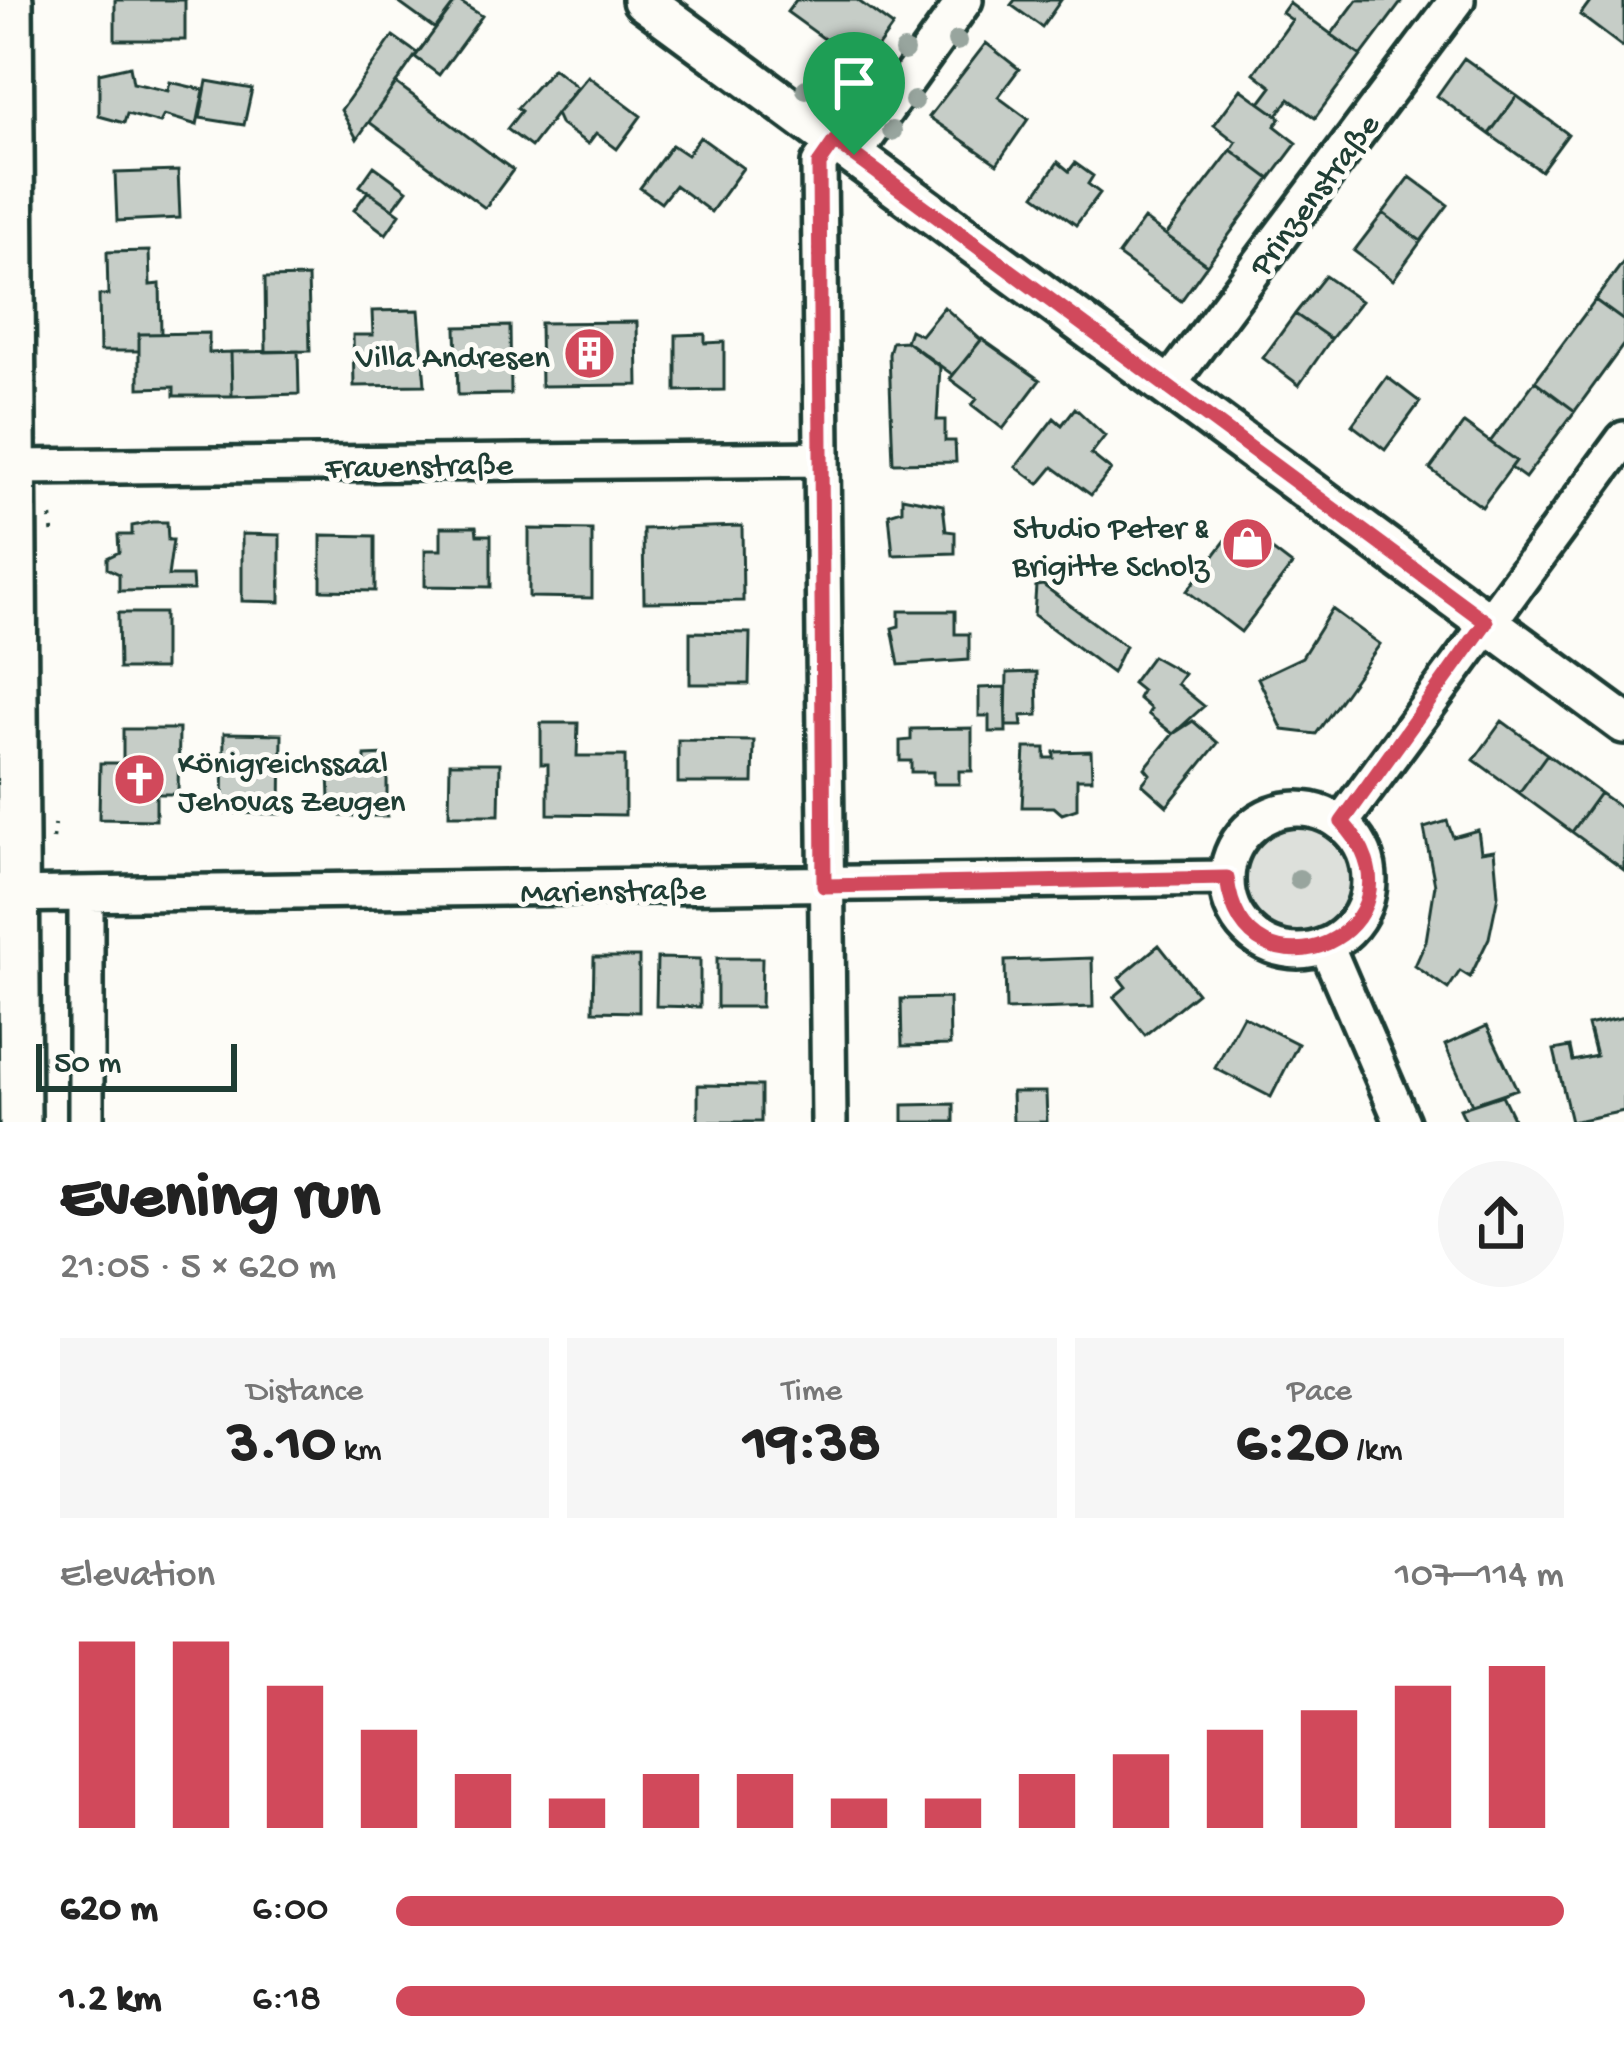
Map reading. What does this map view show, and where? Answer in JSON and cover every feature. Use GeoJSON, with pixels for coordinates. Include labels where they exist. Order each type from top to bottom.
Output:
{"type":"FeatureCollection","features":[{"type":"Feature","properties":{"kind":"main road"},"geometry":{"type":"LineString","coordinates":[[12,0],[15,467],[8,672],[9,895],[20,1122]]}},
{"type":"Feature","properties":{"kind":"main road"},"geometry":{"type":"LineString","coordinates":[[644,0],[1624,723]]}},
{"type":"Feature","properties":{"kind":"street"},"geometry":{"type":"LineString","coordinates":[[829,1122],[819,164],[844,148],[965,0]]}},
{"type":"Feature","properties":{"kind":"street","name":"Prinzenstraße"},"geometry":{"type":"LineString","coordinates":[[1168,387],[1457,0]]}},
{"type":"Feature","properties":{"kind":"street"},"geometry":{"type":"LineString","coordinates":[[1342,822],[1624,439]]}},
{"type":"Feature","properties":{"kind":"street","name":"Frauenstraße"},"geometry":{"type":"LineString","coordinates":[[15,467],[822,459]]}},
{"type":"Feature","properties":{"kind":"street"},"geometry":{"type":"LineString","coordinates":[[1277,811],[1322,812],[1342,822],[1364,851],[1370,886],[1364,910],[1350,930],[1326,945],[1289,951],[1251,934],[1238,918],[1227,878],[1241,836],[1277,811]]}},
{"type":"Feature","properties":{"kind":"street","name":"Marienstraße"},"geometry":{"type":"LineString","coordinates":[[9,895],[1227,878]]}},
{"type":"Feature","properties":{"kind":"street"},"geometry":{"type":"LineString","coordinates":[[86,894],[86,1122]]}},
{"type":"Feature","properties":{"kind":"street"},"geometry":{"type":"LineString","coordinates":[[1326,945],[1402,1122]]}},
{"type":"Feature","properties":{"kind":"shaded area"},"geometry":{"type":"Polygon","coordinates":[[[1296,825],[1317,829],[1335,841],[1347,859],[1351,880],[1347,901],[1335,919],[1317,931],[1296,935],[1275,931],[1257,919],[1245,901],[1241,880],[1245,859],[1257,841],[1275,829],[1296,825]]]}},
{"type":"Feature","properties":{"kind":"building"},"geometry":{"type":"Polygon","coordinates":[[[115,0],[185,0],[185,40],[115,40],[115,0]]]}},
{"type":"Feature","properties":{"kind":"building"},"geometry":{"type":"Polygon","coordinates":[[[395,0],[457,0],[435,29],[395,0]]]}},
{"type":"Feature","properties":{"kind":"building"},"geometry":{"type":"Polygon","coordinates":[[[457,0],[482,16],[439,75],[415,57],[457,0]]]}},
{"type":"Feature","properties":{"kind":"building"},"geometry":{"type":"Polygon","coordinates":[[[796,0],[857,0],[893,26],[863,67],[787,12],[796,0]]]}},
{"type":"Feature","properties":{"kind":"building"},"geometry":{"type":"Polygon","coordinates":[[[1015,0],[1061,0],[1042,27],[1011,5],[1015,0]]]}},
{"type":"Feature","properties":{"kind":"building"},"geometry":{"type":"Polygon","coordinates":[[[1357,0],[1403,0],[1361,56],[1331,35],[1357,0]]]}},
{"type":"Feature","properties":{"kind":"building"},"geometry":{"type":"Polygon","coordinates":[[[1591,0],[1624,0],[1624,48],[1580,15],[1591,0]]]}},
{"type":"Feature","properties":{"kind":"building"},"geometry":{"type":"Polygon","coordinates":[[[1289,3],[1361,56],[1315,118],[1289,99],[1277,115],[1260,103],[1272,87],[1254,73],[1292,20],[1282,13],[1289,3]]]}},
{"type":"Feature","properties":{"kind":"building"},"geometry":{"type":"Polygon","coordinates":[[[393,36],[417,53],[357,139],[341,110],[393,36]]]}},
{"type":"Feature","properties":{"kind":"building"},"geometry":{"type":"Polygon","coordinates":[[[986,43],[1019,69],[998,97],[1028,119],[997,164],[929,117],[986,43]]]}},
{"type":"Feature","properties":{"kind":"building"},"geometry":{"type":"Polygon","coordinates":[[[1464,58],[1517,96],[1489,134],[1437,96],[1464,58]]]}},
{"type":"Feature","properties":{"kind":"building"},"geometry":{"type":"Polygon","coordinates":[[[130,66],[133,83],[168,91],[170,82],[204,90],[197,125],[164,115],[160,123],[127,114],[124,123],[99,116],[99,73],[130,66]]]}},
{"type":"Feature","properties":{"kind":"building"},"geometry":{"type":"Polygon","coordinates":[[[553,68],[577,87],[531,147],[507,129],[521,111],[517,108],[553,68]]]}},
{"type":"Feature","properties":{"kind":"building"},"geometry":{"type":"Polygon","coordinates":[[[588,76],[641,116],[617,149],[596,133],[588,144],[561,125],[556,114],[588,76]]]}},
{"type":"Feature","properties":{"kind":"building"},"geometry":{"type":"Polygon","coordinates":[[[207,81],[252,89],[244,125],[200,118],[207,81]]]}},
{"type":"Feature","properties":{"kind":"building"},"geometry":{"type":"Polygon","coordinates":[[[396,83],[513,170],[485,208],[369,122],[396,83]]]}},
{"type":"Feature","properties":{"kind":"building"},"geometry":{"type":"Polygon","coordinates":[[[1241,89],[1281,118],[1275,126],[1297,143],[1270,179],[1231,150],[1236,142],[1214,125],[1241,89]]]}},
{"type":"Feature","properties":{"kind":"building"},"geometry":{"type":"Polygon","coordinates":[[[1517,96],[1568,134],[1541,171],[1489,134],[1517,96]]]}},
{"type":"Feature","properties":{"kind":"building"},"geometry":{"type":"Polygon","coordinates":[[[700,137],[743,168],[711,212],[675,185],[661,203],[640,188],[672,145],[687,155],[700,137]]]}},
{"type":"Feature","properties":{"kind":"building"},"geometry":{"type":"Polygon","coordinates":[[[1231,150],[1270,179],[1207,265],[1166,235],[1231,150]]]}},
{"type":"Feature","properties":{"kind":"building"},"geometry":{"type":"Polygon","coordinates":[[[1058,162],[1069,171],[1075,163],[1093,176],[1088,184],[1100,193],[1076,225],[1035,195],[1058,162]]]}},
{"type":"Feature","properties":{"kind":"building"},"geometry":{"type":"Polygon","coordinates":[[[374,166],[407,190],[393,209],[360,186],[374,166]]]}},
{"type":"Feature","properties":{"kind":"building"},"geometry":{"type":"Polygon","coordinates":[[[178,171],[180,218],[117,221],[115,173],[178,171]]]}},
{"type":"Feature","properties":{"kind":"building"},"geometry":{"type":"Polygon","coordinates":[[[1410,177],[1448,205],[1421,241],[1383,213],[1410,177]]]}},
{"type":"Feature","properties":{"kind":"building"},"geometry":{"type":"Polygon","coordinates":[[[368,191],[400,214],[386,234],[354,210],[368,191]]]}},
{"type":"Feature","properties":{"kind":"building"},"geometry":{"type":"Polygon","coordinates":[[[1383,213],[1421,241],[1393,280],[1354,251],[1383,213]]]}},
{"type":"Feature","properties":{"kind":"building"},"geometry":{"type":"Polygon","coordinates":[[[1144,219],[1207,265],[1181,301],[1118,255],[1144,219]]]}},
{"type":"Feature","properties":{"kind":"building"},"geometry":{"type":"Polygon","coordinates":[[[149,251],[150,285],[160,284],[161,334],[139,334],[139,351],[100,351],[99,295],[108,295],[107,252],[149,251]]]}},
{"type":"Feature","properties":{"kind":"building"},"geometry":{"type":"Polygon","coordinates":[[[1624,261],[1624,321],[1595,300],[1624,261]]]}},
{"type":"Feature","properties":{"kind":"building"},"geometry":{"type":"Polygon","coordinates":[[[1325,276],[1361,301],[1331,339],[1295,314],[1325,276]]]}},
{"type":"Feature","properties":{"kind":"building"},"geometry":{"type":"Polygon","coordinates":[[[308,277],[310,351],[266,352],[265,278],[308,277]]]}},
{"type":"Feature","properties":{"kind":"building"},"geometry":{"type":"Polygon","coordinates":[[[1595,300],[1624,321],[1624,344],[1575,411],[1535,381],[1595,300]]]}},
{"type":"Feature","properties":{"kind":"building"},"geometry":{"type":"Polygon","coordinates":[[[944,307],[981,340],[953,375],[906,341],[910,330],[921,335],[944,307]]]}},
{"type":"Feature","properties":{"kind":"building"},"geometry":{"type":"Polygon","coordinates":[[[419,310],[425,385],[354,386],[353,335],[373,335],[372,311],[419,310]]]}},
{"type":"Feature","properties":{"kind":"building"},"geometry":{"type":"Polygon","coordinates":[[[1295,314],[1331,339],[1299,385],[1263,358],[1295,314]]]}},
{"type":"Feature","properties":{"kind":"building","name":"Villa Andresen"},"geometry":{"type":"Polygon","coordinates":[[[637,322],[638,385],[541,386],[540,323],[637,322]]]}},
{"type":"Feature","properties":{"kind":"building"},"geometry":{"type":"Polygon","coordinates":[[[510,326],[511,394],[458,395],[456,327],[510,326]]]}},
{"type":"Feature","properties":{"kind":"building"},"geometry":{"type":"Polygon","coordinates":[[[209,333],[209,353],[231,352],[232,396],[174,396],[174,387],[139,388],[139,334],[209,333]]]}},
{"type":"Feature","properties":{"kind":"building"},"geometry":{"type":"Polygon","coordinates":[[[705,334],[705,343],[724,342],[724,390],[676,391],[676,335],[705,334]]]}},
{"type":"Feature","properties":{"kind":"building"},"geometry":{"type":"Polygon","coordinates":[[[982,339],[1040,380],[1003,429],[972,405],[977,399],[950,379],[982,339]]]}},
{"type":"Feature","properties":{"kind":"building"},"geometry":{"type":"Polygon","coordinates":[[[906,341],[940,367],[937,420],[945,420],[945,441],[955,441],[956,462],[893,463],[889,354],[892,342],[906,341]]]}},
{"type":"Feature","properties":{"kind":"building"},"geometry":{"type":"Polygon","coordinates":[[[298,351],[299,394],[232,396],[231,352],[298,351]]]}},
{"type":"Feature","properties":{"kind":"building"},"geometry":{"type":"Polygon","coordinates":[[[1387,377],[1420,402],[1385,450],[1352,425],[1387,377]]]}},
{"type":"Feature","properties":{"kind":"building"},"geometry":{"type":"Polygon","coordinates":[[[1535,381],[1575,411],[1525,478],[1511,468],[1516,461],[1490,442],[1535,381]]]}},
{"type":"Feature","properties":{"kind":"building"},"geometry":{"type":"Polygon","coordinates":[[[1075,408],[1105,436],[1091,454],[1111,470],[1091,495],[1053,467],[1039,484],[1016,467],[1054,418],[1062,425],[1075,408]]]}},
{"type":"Feature","properties":{"kind":"building"},"geometry":{"type":"Polygon","coordinates":[[[1464,423],[1516,461],[1482,507],[1430,469],[1464,423]]]}},
{"type":"Feature","properties":{"kind":"building"},"geometry":{"type":"Polygon","coordinates":[[[902,497],[943,505],[946,531],[955,532],[955,553],[893,555],[889,514],[902,510],[902,497]]]}},
{"type":"Feature","properties":{"kind":"building"},"geometry":{"type":"Polygon","coordinates":[[[167,522],[168,540],[173,540],[168,576],[192,576],[193,590],[119,591],[119,574],[107,568],[107,558],[119,552],[118,535],[132,535],[132,526],[167,522]]]}},
{"type":"Feature","properties":{"kind":"building"},"geometry":{"type":"Polygon","coordinates":[[[1238,524],[1292,565],[1241,632],[1187,591],[1238,524]]]}},
{"type":"Feature","properties":{"kind":"building"},"geometry":{"type":"Polygon","coordinates":[[[742,526],[743,601],[644,602],[643,529],[742,526]]]}},
{"type":"Feature","properties":{"kind":"building"},"geometry":{"type":"Polygon","coordinates":[[[441,527],[476,527],[477,535],[491,535],[491,587],[425,586],[425,550],[441,550],[441,527]]]}},
{"type":"Feature","properties":{"kind":"building"},"geometry":{"type":"Polygon","coordinates":[[[529,529],[592,530],[592,598],[529,597],[529,529]]]}},
{"type":"Feature","properties":{"kind":"building"},"geometry":{"type":"Polygon","coordinates":[[[242,534],[280,535],[280,602],[242,601],[242,534]]]}},
{"type":"Feature","properties":{"kind":"building"},"geometry":{"type":"Polygon","coordinates":[[[321,535],[375,536],[375,591],[321,590],[321,535]]]}},
{"type":"Feature","properties":{"kind":"building"},"geometry":{"type":"Polygon","coordinates":[[[1043,585],[1125,646],[1112,673],[1034,615],[1036,586],[1043,585]]]}},
{"type":"Feature","properties":{"kind":"building"},"geometry":{"type":"Polygon","coordinates":[[[1332,609],[1380,644],[1316,734],[1283,730],[1258,678],[1302,657],[1332,609]]]}},
{"type":"Feature","properties":{"kind":"building"},"geometry":{"type":"Polygon","coordinates":[[[899,611],[955,611],[955,634],[969,634],[969,660],[899,665],[892,628],[899,626],[899,611]]]}},
{"type":"Feature","properties":{"kind":"building"},"geometry":{"type":"Polygon","coordinates":[[[118,613],[164,613],[164,669],[119,669],[118,613]]]}},
{"type":"Feature","properties":{"kind":"building"},"geometry":{"type":"Polygon","coordinates":[[[690,632],[750,633],[749,684],[690,684],[690,632]]]}},
{"type":"Feature","properties":{"kind":"building"},"geometry":{"type":"Polygon","coordinates":[[[1152,656],[1184,674],[1177,684],[1204,706],[1173,734],[1148,714],[1151,709],[1138,698],[1142,691],[1132,683],[1152,656]]]}},
{"type":"Feature","properties":{"kind":"building"},"geometry":{"type":"Polygon","coordinates":[[[1037,672],[1038,715],[1021,716],[1022,726],[1006,726],[1007,673],[1037,672]]]}},
{"type":"Feature","properties":{"kind":"building"},"geometry":{"type":"Polygon","coordinates":[[[1005,687],[1006,732],[989,732],[989,716],[979,716],[979,688],[1005,687]]]}},
{"type":"Feature","properties":{"kind":"building"},"geometry":{"type":"Polygon","coordinates":[[[1193,721],[1218,743],[1167,806],[1142,784],[1150,774],[1145,768],[1173,734],[1193,721]]]}},
{"type":"Feature","properties":{"kind":"building"},"geometry":{"type":"Polygon","coordinates":[[[1502,721],[1547,754],[1519,793],[1474,760],[1502,721]]]}},
{"type":"Feature","properties":{"kind":"building"},"geometry":{"type":"Polygon","coordinates":[[[541,723],[578,723],[577,756],[625,756],[625,815],[548,814],[548,764],[541,764],[541,723]]]}},
{"type":"Feature","properties":{"kind":"building"},"geometry":{"type":"Polygon","coordinates":[[[972,728],[972,771],[959,771],[959,784],[933,784],[933,772],[911,772],[911,761],[900,761],[900,741],[911,740],[911,729],[972,728]]]}},
{"type":"Feature","properties":{"kind":"building","name":"Königreichssaal Jehovas Zeugen"},"geometry":{"type":"Polygon","coordinates":[[[123,729],[179,729],[178,794],[156,794],[156,820],[99,819],[100,763],[123,763],[123,729]]]}},
{"type":"Feature","properties":{"kind":"building"},"geometry":{"type":"Polygon","coordinates":[[[224,733],[282,734],[281,814],[223,813],[224,733]]]}},
{"type":"Feature","properties":{"kind":"building"},"geometry":{"type":"Polygon","coordinates":[[[678,740],[754,741],[753,783],[678,783],[678,740]]]}},
{"type":"Feature","properties":{"kind":"building"},"geometry":{"type":"Polygon","coordinates":[[[1025,748],[1045,748],[1045,758],[1054,758],[1054,752],[1091,751],[1092,779],[1077,779],[1077,809],[1062,814],[1054,807],[1022,807],[1025,748]]]}},
{"type":"Feature","properties":{"kind":"building"},"geometry":{"type":"Polygon","coordinates":[[[1547,754],[1600,793],[1572,832],[1519,793],[1547,754]]]}},
{"type":"Feature","properties":{"kind":"building"},"geometry":{"type":"Polygon","coordinates":[[[387,755],[387,816],[341,816],[341,799],[330,799],[329,772],[365,771],[365,756],[387,755]]]}},
{"type":"Feature","properties":{"kind":"building"},"geometry":{"type":"Polygon","coordinates":[[[450,763],[500,763],[499,815],[449,815],[450,763]]]}},
{"type":"Feature","properties":{"kind":"building"},"geometry":{"type":"Polygon","coordinates":[[[1600,793],[1624,810],[1624,870],[1572,832],[1600,793]]]}},
{"type":"Feature","properties":{"kind":"building"},"geometry":{"type":"Polygon","coordinates":[[[1447,821],[1453,837],[1478,830],[1481,852],[1494,850],[1498,895],[1489,938],[1470,977],[1460,971],[1448,989],[1415,966],[1426,941],[1435,885],[1424,828],[1447,821]]]}},
{"type":"Feature","properties":{"kind":"building"},"geometry":{"type":"Polygon","coordinates":[[[1159,945],[1197,993],[1145,1035],[1114,997],[1126,987],[1119,978],[1159,945]]]}},
{"type":"Feature","properties":{"kind":"building"},"geometry":{"type":"Polygon","coordinates":[[[594,957],[639,957],[639,1012],[593,1011],[594,957]]]}},
{"type":"Feature","properties":{"kind":"building"},"geometry":{"type":"Polygon","coordinates":[[[657,958],[700,959],[700,1007],[656,1006],[657,958]]]}},
{"type":"Feature","properties":{"kind":"building"},"geometry":{"type":"Polygon","coordinates":[[[717,958],[762,958],[761,1007],[717,1007],[717,958]]]}},
{"type":"Feature","properties":{"kind":"building"},"geometry":{"type":"Polygon","coordinates":[[[1092,958],[1093,1007],[1006,1010],[1005,961],[1092,958]]]}},
{"type":"Feature","properties":{"kind":"building"},"geometry":{"type":"Polygon","coordinates":[[[949,998],[950,1045],[902,1046],[901,999],[949,998]]]}},
{"type":"Feature","properties":{"kind":"building"},"geometry":{"type":"Polygon","coordinates":[[[1243,1016],[1298,1044],[1271,1097],[1215,1068],[1243,1016]]]}},
{"type":"Feature","properties":{"kind":"building"},"geometry":{"type":"Polygon","coordinates":[[[1624,1017],[1624,1111],[1571,1122],[1554,1050],[1570,1047],[1573,1061],[1596,1056],[1588,1025],[1624,1017]]]}},
{"type":"Feature","properties":{"kind":"building"},"geometry":{"type":"Polygon","coordinates":[[[1487,1026],[1517,1089],[1472,1104],[1445,1045],[1487,1026]]]}},
{"type":"Feature","properties":{"kind":"building"},"geometry":{"type":"Polygon","coordinates":[[[698,1085],[761,1086],[761,1122],[698,1122],[698,1085]]]}},
{"type":"Feature","properties":{"kind":"building"},"geometry":{"type":"Polygon","coordinates":[[[1012,1092],[1046,1092],[1047,1122],[1013,1122],[1012,1092]]]}},
{"type":"Feature","properties":{"kind":"building"},"geometry":{"type":"Polygon","coordinates":[[[1502,1095],[1515,1122],[1466,1122],[1460,1109],[1502,1095]]]}},
{"type":"Feature","properties":{"kind":"building"},"geometry":{"type":"Polygon","coordinates":[[[954,1104],[954,1122],[903,1122],[903,1105],[954,1104]]]}},
{"type":"Feature","properties":{"kind":"place","name":"Villa Andresen"},"geometry":{"type":"Point","coordinates":[589,354]}},
{"type":"Feature","properties":{"kind":"place","name":"Studio Peter & Brigitte Scholz"},"geometry":{"type":"Point","coordinates":[1248,544]}},
{"type":"Feature","properties":{"kind":"place","name":"Königreichssaal Jehovas Zeugen"},"geometry":{"type":"Point","coordinates":[139,779]}},
{"type":"Feature","properties":{"kind":"route"},"geometry":{"type":"LineString","coordinates":[[835,141],[854,155],[1486,622],[1342,822],[1358,840],[1368,862],[1370,886],[1364,910],[1350,930],[1326,945],[1289,951],[1251,934],[1229,898],[1227,878],[824,886],[819,164],[835,141]]}}]}
